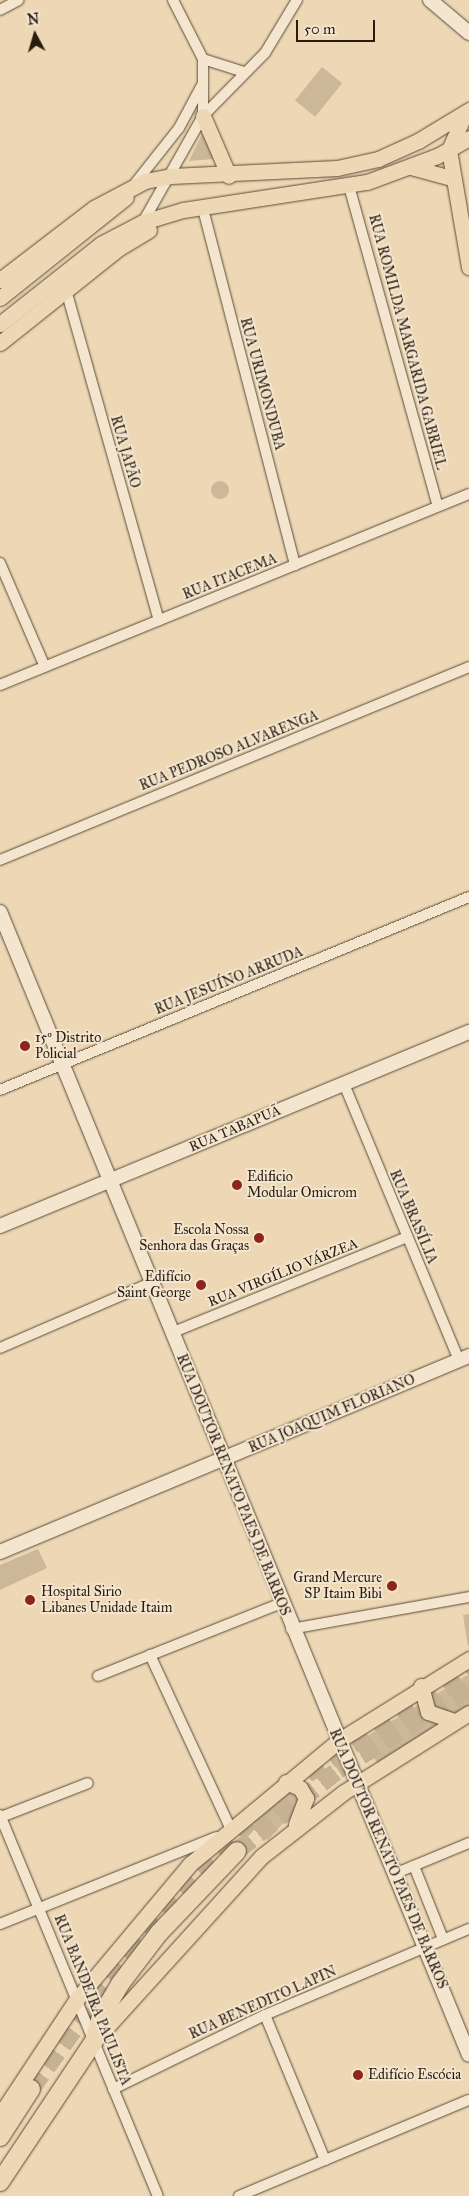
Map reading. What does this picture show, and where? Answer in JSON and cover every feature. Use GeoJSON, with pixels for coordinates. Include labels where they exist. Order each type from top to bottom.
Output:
{"type":"FeatureCollection","features":[{"type":"Feature","properties":{"kind":"highway"},"geometry":{"type":"LineString","coordinates":[[0,2182],[94,2041],[101,2016],[120,1984],[159,1933],[237,1851]]}},
{"type":"Feature","properties":{"kind":"highway"},"geometry":{"type":"LineString","coordinates":[[0,2137],[31,2089]]}},
{"type":"Feature","properties":{"kind":"main road"},"geometry":{"type":"LineString","coordinates":[[3,275],[94,208],[132,187],[171,176],[230,176],[338,168],[378,159],[467,112]]}},
{"type":"Feature","properties":{"kind":"main road"},"geometry":{"type":"LineString","coordinates":[[467,112],[448,150],[469,267]]}},
{"type":"Feature","properties":{"kind":"main road"},"geometry":{"type":"LineString","coordinates":[[203,116],[230,176]]}},
{"type":"Feature","properties":{"kind":"main road"},"geometry":{"type":"LineString","coordinates":[[0,324],[101,244],[143,222],[201,209],[349,186],[411,167],[469,138]]}},
{"type":"Feature","properties":{"kind":"main road"},"geometry":{"type":"LineString","coordinates":[[411,167],[452,178]]}},
{"type":"Feature","properties":{"kind":"main road"},"geometry":{"type":"LineString","coordinates":[[0,298],[109,213],[132,187]]}},
{"type":"Feature","properties":{"kind":"main road"},"geometry":{"type":"LineString","coordinates":[[0,343],[136,236],[201,209]]}},
{"type":"Feature","properties":{"kind":"main road"},"geometry":{"type":"LineString","coordinates":[[0,2114],[76,2000],[165,1890],[225,1832],[338,1741],[421,1686],[469,1660]]}},
{"type":"Feature","properties":{"kind":"main road"},"geometry":{"type":"LineString","coordinates":[[421,1686],[428,1712],[454,1721]]}},
{"type":"Feature","properties":{"kind":"main road"},"geometry":{"type":"LineString","coordinates":[[94,2041],[234,1883],[292,1830],[356,1784],[469,1713]]}},
{"type":"Feature","properties":{"kind":"main road"},"geometry":{"type":"LineString","coordinates":[[286,1782],[300,1788],[306,1798],[292,1830]]}},
{"type":"Feature","properties":{"kind":"street"},"geometry":{"type":"LineString","coordinates":[[0,10],[19,0]]}},
{"type":"Feature","properties":{"kind":"street"},"geometry":{"type":"LineString","coordinates":[[172,0],[203,59],[203,116]]}},
{"type":"Feature","properties":{"kind":"street"},"geometry":{"type":"LineString","coordinates":[[143,222],[171,176],[203,116],[278,37],[296,0]]}},
{"type":"Feature","properties":{"kind":"street"},"geometry":{"type":"LineString","coordinates":[[430,0],[469,33]]}},
{"type":"Feature","properties":{"kind":"street"},"geometry":{"type":"LineString","coordinates":[[203,59],[244,72]]}},
{"type":"Feature","properties":{"kind":"street"},"geometry":{"type":"LineString","coordinates":[[132,187],[188,115],[204,79]]}},
{"type":"Feature","properties":{"kind":"street","name":"RUA ROMILDA MARGARIDA GABRIEL"},"geometry":{"type":"LineString","coordinates":[[349,186],[438,506]]}},
{"type":"Feature","properties":{"kind":"street","name":"RUA URIMONDUBA"},"geometry":{"type":"LineString","coordinates":[[201,209],[295,565]]}},
{"type":"Feature","properties":{"kind":"street","name":"RUA JAPÃO"},"geometry":{"type":"LineString","coordinates":[[66,290],[159,620]]}},
{"type":"Feature","properties":{"kind":"street","name":"RUA ITACEMA"},"geometry":{"type":"LineString","coordinates":[[0,684],[469,494]]}},
{"type":"Feature","properties":{"kind":"street"},"geometry":{"type":"LineString","coordinates":[[0,563],[44,667]]}},
{"type":"Feature","properties":{"kind":"street","name":"RUA PEDROSO ALVARENGA"},"geometry":{"type":"LineString","coordinates":[[0,860],[469,667]]}},
{"type":"Feature","properties":{"kind":"street","name":"RUA JESUÍNO ARRUDA"},"geometry":{"type":"LineString","coordinates":[[0,1090],[469,898]]}},
{"type":"Feature","properties":{"kind":"street","name":"RUA DOUTOR RENATO PAES DE BARROS"},"geometry":{"type":"LineString","coordinates":[[0,912],[291,1629],[426,1946],[469,2056]]}},
{"type":"Feature","properties":{"kind":"street","name":"RUA TABAPUÃ"},"geometry":{"type":"LineString","coordinates":[[0,1226],[469,1032]]}},
{"type":"Feature","properties":{"kind":"street","name":"RUA BRASÍLIA"},"geometry":{"type":"LineString","coordinates":[[344,1084],[406,1237],[464,1358]]}},
{"type":"Feature","properties":{"kind":"street","name":"RUA VIRGÍLIO VÁRZEA"},"geometry":{"type":"LineString","coordinates":[[170,1333],[406,1237]]}},
{"type":"Feature","properties":{"kind":"street"},"geometry":{"type":"LineString","coordinates":[[0,1348],[150,1283]]}},
{"type":"Feature","properties":{"kind":"street","name":"RUA JOAQUIM FLORIANO"},"geometry":{"type":"LineString","coordinates":[[0,1552],[464,1358]]}},
{"type":"Feature","properties":{"kind":"street"},"geometry":{"type":"LineString","coordinates":[[291,1629],[469,1597]]}},
{"type":"Feature","properties":{"kind":"street"},"geometry":{"type":"LineString","coordinates":[[98,1676],[281,1603]]}},
{"type":"Feature","properties":{"kind":"street"},"geometry":{"type":"LineString","coordinates":[[0,1924],[225,1832],[150,1655]]}},
{"type":"Feature","properties":{"kind":"street"},"geometry":{"type":"LineString","coordinates":[[0,1816],[88,1783]]}},
{"type":"Feature","properties":{"kind":"street","name":"RUA BANDEIRA PAULISTA"},"geometry":{"type":"LineString","coordinates":[[0,1816],[158,2196]]}},
{"type":"Feature","properties":{"kind":"street"},"geometry":{"type":"LineString","coordinates":[[394,1874],[469,1844]]}},
{"type":"Feature","properties":{"kind":"street","name":"RUA DOUTOR RENATO PAES DE BARROS"},"geometry":{"type":"LineString","coordinates":[[414,1866],[443,1939]]}},
{"type":"Feature","properties":{"kind":"street","name":"RUA BENEDITO LAPIN"},"geometry":{"type":"LineString","coordinates":[[114,2089],[266,2015],[469,1929]]}},
{"type":"Feature","properties":{"kind":"street"},"geometry":{"type":"LineString","coordinates":[[266,2015],[325,2160]]}},
{"type":"Feature","properties":{"kind":"street"},"geometry":{"type":"LineString","coordinates":[[239,2196],[469,2100]]}},
{"type":"Feature","properties":{"kind":"shaded area"},"geometry":{"type":"Polygon","coordinates":[[[322,67],[342,83],[315,117],[295,100],[322,67]]]}},
{"type":"Feature","properties":{"kind":"shaded area"},"geometry":{"type":"Polygon","coordinates":[[[202,134],[214,159],[189,161],[202,134]]]}},
{"type":"Feature","properties":{"kind":"shaded area"},"geometry":{"type":"Polygon","coordinates":[[[220,481],[226,484],[229,490],[226,496],[220,499],[214,496],[211,490],[214,484],[220,481]]]}},
{"type":"Feature","properties":{"kind":"shaded area"},"geometry":{"type":"Polygon","coordinates":[[[38,1549],[47,1568],[0,1590],[0,1565],[38,1549]]]}},
{"type":"Feature","properties":{"kind":"shaded area"},"geometry":{"type":"Polygon","coordinates":[[[469,1614],[469,1645],[468,1646],[463,1615],[469,1614]]]}},
{"type":"Feature","properties":{"kind":"shaded area"},"geometry":{"type":"Polygon","coordinates":[[[469,1674],[469,1710],[379,1765],[361,1740],[469,1674]]]}},
{"type":"Feature","properties":{"kind":"shaded area"},"geometry":{"type":"Polygon","coordinates":[[[286,1793],[296,1794],[299,1806],[268,1840],[252,1821],[286,1793]]]}},
{"type":"Feature","properties":{"kind":"tunnel"},"geometry":{"type":"LineString","coordinates":[[307,1774],[469,1671]]}},
{"type":"Feature","properties":{"kind":"tunnel"},"geometry":{"type":"LineString","coordinates":[[237,1851],[338,1770],[469,1689]]}},
{"type":"Feature","properties":{"kind":"tunnel"},"geometry":{"type":"LineString","coordinates":[[31,2089],[129,1954],[250,1821]]}},
{"type":"Feature","properties":{"kind":"place","name":"15º Distrito Policial"},"geometry":{"type":"Point","coordinates":[25,1046]}},
{"type":"Feature","properties":{"kind":"place","name":"Edificio Modular Omicrom"},"geometry":{"type":"Point","coordinates":[237,1185]}},
{"type":"Feature","properties":{"kind":"place","name":"Escola Nossa Senhora das Graças"},"geometry":{"type":"Point","coordinates":[259,1238]}},
{"type":"Feature","properties":{"kind":"place","name":"Edifício Saint George"},"geometry":{"type":"Point","coordinates":[201,1285]}},
{"type":"Feature","properties":{"kind":"place","name":"Grand Mercure SP Itaim Bibi"},"geometry":{"type":"Point","coordinates":[392,1586]}},
{"type":"Feature","properties":{"kind":"place","name":"Hospital Sirio Libanes Unidade Itaim"},"geometry":{"type":"Point","coordinates":[30,1600]}},
{"type":"Feature","properties":{"kind":"place","name":"Edifício Escócia"},"geometry":{"type":"Point","coordinates":[358,2075]}}]}
